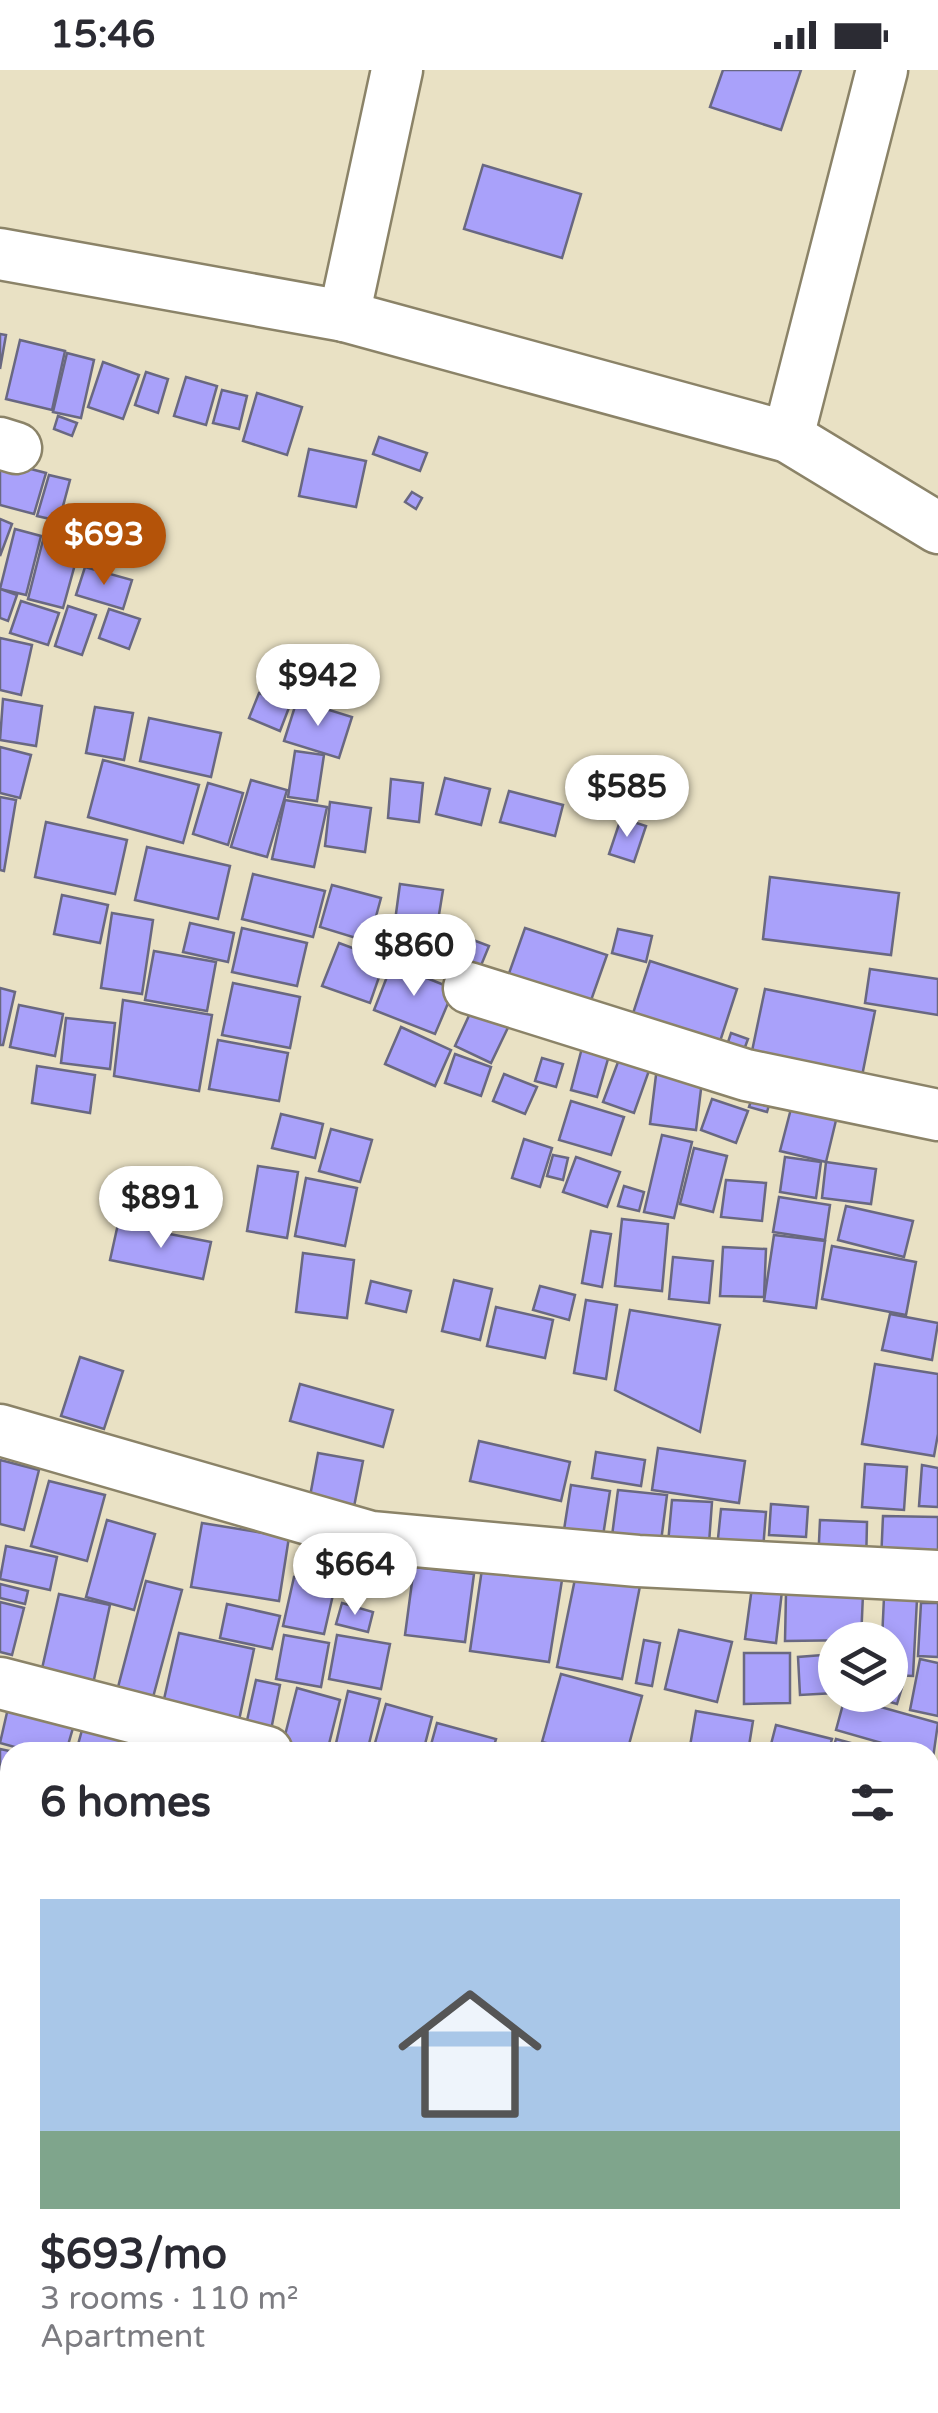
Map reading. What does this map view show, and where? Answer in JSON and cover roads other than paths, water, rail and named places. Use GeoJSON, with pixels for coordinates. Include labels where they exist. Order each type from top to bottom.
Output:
{"type":"FeatureCollection","features":[{"type":"Feature","properties":{"kind":"street"},"geometry":{"type":"LineString","coordinates":[[344,316],[397,70]]}},
{"type":"Feature","properties":{"kind":"street"},"geometry":{"type":"LineString","coordinates":[[788,437],[882,70]]}},
{"type":"Feature","properties":{"kind":"street"},"geometry":{"type":"LineString","coordinates":[[0,254],[344,316],[788,437],[938,528]]}},
{"type":"Feature","properties":{"kind":"street"},"geometry":{"type":"LineString","coordinates":[[469,988],[746,1075],[938,1115]]}},
{"type":"Feature","properties":{"kind":"street"},"geometry":{"type":"LineString","coordinates":[[0,1430],[371,1537],[638,1561],[938,1576]]}},
{"type":"Feature","properties":{"kind":"street"},"geometry":{"type":"LineString","coordinates":[[0,1683],[227,1742]]}}]}
